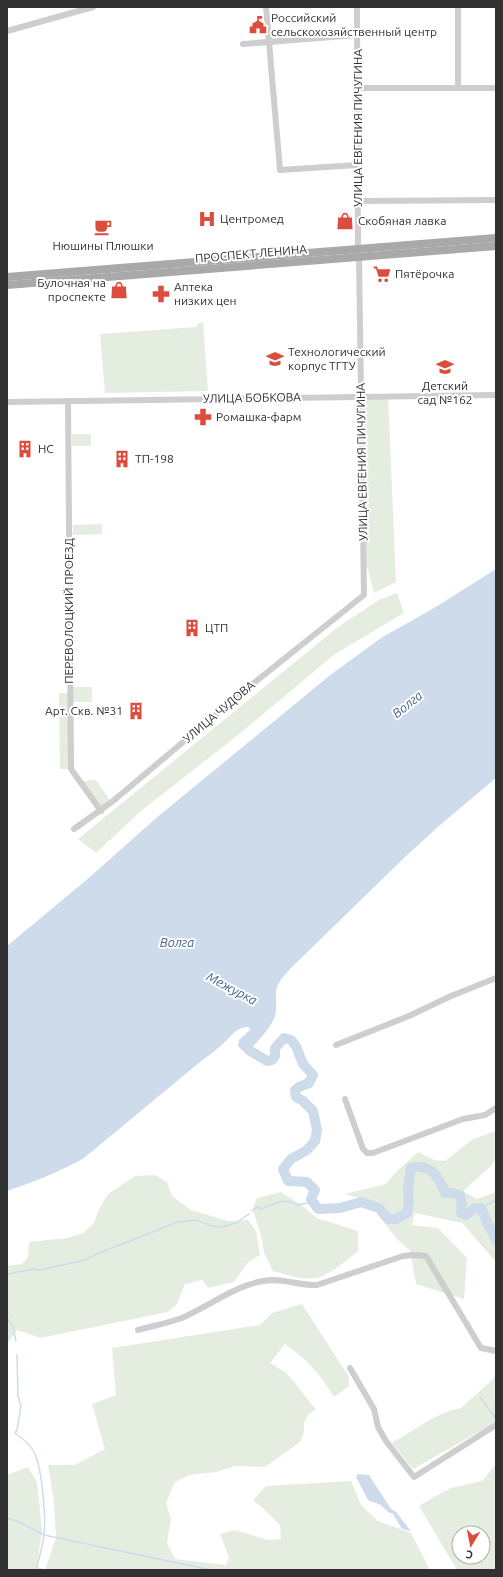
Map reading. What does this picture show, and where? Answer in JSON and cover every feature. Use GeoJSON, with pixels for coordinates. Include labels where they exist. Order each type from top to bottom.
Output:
{"type":"FeatureCollection","features":[{"type":"Feature","properties":{"kind":"main road","name":"ПРОСПЕКТ ЛЕНИНА"},"geometry":{"type":"LineString","coordinates":[[7,277],[496,238]]}},
{"type":"Feature","properties":{"kind":"main road","name":"ПРОСПЕКТ ЛЕНИНА"},"geometry":{"type":"LineString","coordinates":[[7,285],[496,246]]}},
{"type":"Feature","properties":{"kind":"main road"},"geometry":{"type":"LineString","coordinates":[[356,258],[358,248]]}},
{"type":"Feature","properties":{"kind":"street"},"geometry":{"type":"LineString","coordinates":[[7,32],[92,7]]}},
{"type":"Feature","properties":{"kind":"street"},"geometry":{"type":"LineString","coordinates":[[266,7],[280,170],[357,165]]}},
{"type":"Feature","properties":{"kind":"street","name":"УЛИЦА ЕВГЕНИЯ ПИЧУГИНА"},"geometry":{"type":"LineString","coordinates":[[357,7],[358,248]]}},
{"type":"Feature","properties":{"kind":"street"},"geometry":{"type":"LineString","coordinates":[[458,7],[458,87]]}},
{"type":"Feature","properties":{"kind":"street"},"geometry":{"type":"LineString","coordinates":[[243,44],[357,35]]}},
{"type":"Feature","properties":{"kind":"street"},"geometry":{"type":"LineString","coordinates":[[357,88],[496,88]]}},
{"type":"Feature","properties":{"kind":"street"},"geometry":{"type":"LineString","coordinates":[[358,202],[496,200]]}},
{"type":"Feature","properties":{"kind":"street","name":"УЛИЦА ЕВГЕНИЯ ПИЧУГИНА"},"geometry":{"type":"LineString","coordinates":[[356,258],[361,397],[364,595]]}},
{"type":"Feature","properties":{"kind":"street","name":"УЛИЦА БОБКОВА"},"geometry":{"type":"LineString","coordinates":[[7,402],[496,395]]}},
{"type":"Feature","properties":{"kind":"street","name":"ПЕРЕВОЛОЦКИЙ ПРОЕЗД"},"geometry":{"type":"LineString","coordinates":[[68,401],[71,769],[101,811]]}},
{"type":"Feature","properties":{"kind":"street","name":"УЛИЦА ЧУДОВА"},"geometry":{"type":"LineString","coordinates":[[74,829],[101,811],[239,694],[364,595]]}},
{"type":"Feature","properties":{"kind":"street"},"geometry":{"type":"LineString","coordinates":[[336,1045],[409,1016],[451,996],[496,978]]}},
{"type":"Feature","properties":{"kind":"street"},"geometry":{"type":"LineString","coordinates":[[345,1100],[363,1149],[367,1153],[373,1153],[463,1119],[485,1115],[496,1108]]}},
{"type":"Feature","properties":{"kind":"street"},"geometry":{"type":"LineString","coordinates":[[138,1330],[182,1318],[247,1285],[263,1280],[278,1280],[308,1286],[317,1285],[403,1256],[414,1255],[426,1256],[480,1348],[496,1351]]}},
{"type":"Feature","properties":{"kind":"street"},"geometry":{"type":"LineString","coordinates":[[350,1368],[374,1409],[378,1427],[386,1441],[414,1477],[496,1425]]}},
{"type":"Feature","properties":{"kind":"shaded area"},"geometry":{"type":"Polygon","coordinates":[[[203,322],[208,391],[105,393],[100,334],[197,327],[197,324],[203,322]]]}},
{"type":"Feature","properties":{"kind":"shaded area"},"geometry":{"type":"Polygon","coordinates":[[[388,396],[396,582],[374,593],[364,554],[361,397],[388,396]]]}},
{"type":"Feature","properties":{"kind":"shaded area"},"geometry":{"type":"Polygon","coordinates":[[[72,434],[91,434],[91,446],[72,446],[72,434]]]}},
{"type":"Feature","properties":{"kind":"shaded area"},"geometry":{"type":"Polygon","coordinates":[[[102,524],[102,534],[73,535],[73,525],[102,524]]]}},
{"type":"Feature","properties":{"kind":"shaded area"},"geometry":{"type":"Polygon","coordinates":[[[397,593],[404,613],[335,654],[238,735],[141,811],[96,853],[78,839],[338,627],[379,600],[397,593]]]}},
{"type":"Feature","properties":{"kind":"shaded area"},"geometry":{"type":"Polygon","coordinates":[[[73,687],[92,687],[92,702],[73,702],[73,687]]]}},
{"type":"Feature","properties":{"kind":"shaded area"},"geometry":{"type":"Polygon","coordinates":[[[59,693],[68,693],[69,769],[60,769],[59,693]]]}},
{"type":"Feature","properties":{"kind":"shaded area"},"geometry":{"type":"Polygon","coordinates":[[[96,780],[110,800],[101,807],[82,781],[96,780]]]}},
{"type":"Feature","properties":{"kind":"shaded area"},"geometry":{"type":"Polygon","coordinates":[[[496,1131],[496,1158],[491,1166],[463,1191],[477,1199],[496,1192],[496,1262],[462,1223],[415,1213],[412,1225],[438,1228],[467,1258],[464,1299],[416,1284],[410,1250],[393,1235],[383,1217],[378,1203],[344,1194],[386,1184],[395,1173],[418,1152],[434,1160],[445,1161],[473,1139],[496,1131]]]}},
{"type":"Feature","properties":{"kind":"shaded area"},"geometry":{"type":"Polygon","coordinates":[[[155,1175],[167,1182],[172,1196],[191,1210],[228,1221],[248,1220],[256,1231],[260,1255],[248,1262],[234,1282],[208,1288],[202,1280],[185,1284],[177,1304],[168,1312],[40,1338],[17,1330],[7,1344],[7,1266],[22,1264],[28,1257],[29,1242],[67,1238],[83,1233],[94,1223],[99,1209],[108,1194],[135,1176],[155,1175]]]}},
{"type":"Feature","properties":{"kind":"shaded area"},"geometry":{"type":"Polygon","coordinates":[[[281,1192],[300,1204],[317,1218],[358,1231],[358,1251],[344,1263],[321,1277],[299,1278],[273,1271],[264,1253],[261,1235],[253,1208],[257,1198],[281,1192]]]}},
{"type":"Feature","properties":{"kind":"shaded area"},"geometry":{"type":"Polygon","coordinates":[[[302,1304],[349,1377],[349,1386],[334,1397],[324,1381],[300,1355],[285,1344],[270,1363],[288,1375],[316,1409],[309,1414],[304,1423],[304,1432],[300,1442],[265,1467],[236,1466],[216,1472],[189,1475],[175,1482],[166,1503],[171,1519],[167,1543],[175,1559],[226,1565],[229,1557],[220,1534],[235,1530],[268,1540],[281,1539],[280,1525],[253,1500],[266,1486],[351,1481],[361,1505],[378,1521],[411,1533],[430,1570],[45,1570],[56,1538],[54,1502],[48,1465],[75,1465],[105,1449],[92,1404],[116,1395],[112,1348],[260,1325],[272,1313],[302,1304]]]}},
{"type":"Feature","properties":{"kind":"shaded area"},"geometry":{"type":"Polygon","coordinates":[[[496,1374],[496,1422],[413,1469],[392,1443],[431,1419],[449,1411],[461,1408],[492,1380],[496,1374]]]}},
{"type":"Feature","properties":{"kind":"shaded area"},"geometry":{"type":"Polygon","coordinates":[[[496,1464],[496,1570],[457,1570],[454,1565],[491,1565],[491,1525],[451,1525],[451,1560],[419,1506],[451,1488],[482,1481],[496,1464]]]}},
{"type":"Feature","properties":{"kind":"shaded area"},"geometry":{"type":"Polygon","coordinates":[[[28,1467],[37,1482],[42,1530],[37,1566],[44,1570],[7,1570],[7,1475],[28,1467]]]}},
{"type":"Feature","properties":{"kind":"water","name":"Волга"},"geometry":{"type":"Polygon","coordinates":[[[496,569],[496,778],[440,825],[405,857],[285,974],[277,988],[276,1011],[271,1025],[249,1050],[243,1051],[238,1046],[239,1040],[250,1030],[249,1027],[244,1027],[232,1034],[222,1045],[84,1158],[65,1168],[7,1191],[7,946],[90,877],[155,819],[329,676],[381,638],[434,608],[496,569]]]}},
{"type":"Feature","properties":{"kind":"water"},"geometry":{"type":"Polygon","coordinates":[[[358,1474],[369,1475],[391,1509],[396,1512],[411,1531],[402,1529],[393,1514],[388,1512],[381,1505],[368,1500],[356,1477],[358,1474]]]}},
{"type":"Feature","properties":{"kind":"waterway","name":"Межурка"},"geometry":{"type":"LineString","coordinates":[[250,1038],[247,1047],[249,1050],[267,1061],[272,1060],[275,1056],[275,1048],[284,1038],[291,1040],[296,1046],[303,1064],[313,1075],[309,1083],[295,1090],[296,1097],[303,1101],[313,1111],[317,1130],[315,1141],[307,1150],[291,1159],[283,1169],[288,1181],[307,1182],[315,1190],[311,1199],[318,1209],[340,1208],[361,1202],[379,1208],[388,1219],[397,1219],[407,1213],[409,1204],[408,1186],[411,1168],[424,1168],[429,1169],[437,1177],[445,1193],[460,1195],[462,1205],[461,1213],[466,1215],[475,1208],[481,1208],[496,1240]]}},
{"type":"Feature","properties":{"kind":"waterway"},"geometry":{"type":"LineString","coordinates":[[481,1208],[496,1200]]}},
{"type":"Feature","properties":{"kind":"waterway"},"geometry":{"type":"LineString","coordinates":[[252,1211],[257,1207],[261,1209],[284,1201],[293,1202],[297,1205],[313,1202]]}},
{"type":"Feature","properties":{"kind":"waterway"},"geometry":{"type":"LineString","coordinates":[[7,1274],[34,1269],[40,1270],[85,1260],[178,1222],[196,1220],[212,1226],[222,1227],[236,1223],[249,1214]]}},
{"type":"Feature","properties":{"kind":"waterway"},"geometry":{"type":"LineString","coordinates":[[7,1318],[13,1327],[16,1341]]}},
{"type":"Feature","properties":{"kind":"waterway"},"geometry":{"type":"LineString","coordinates":[[17,1355],[18,1396],[21,1406],[17,1430],[15,1433],[23,1439],[34,1452],[37,1459],[43,1492],[44,1534],[36,1570]]}},
{"type":"Feature","properties":{"kind":"waterway"},"geometry":{"type":"LineString","coordinates":[[480,1397],[496,1419]]}},
{"type":"Feature","properties":{"kind":"waterway"},"geometry":{"type":"LineString","coordinates":[[7,1518],[19,1522],[44,1535],[211,1570]]}},
{"type":"Feature","properties":{"kind":"place","name":"Российский сельскохозяйственный центр"},"geometry":{"type":"Point","coordinates":[258,25]}},
{"type":"Feature","properties":{"kind":"place","name":"Центромед"},"geometry":{"type":"Point","coordinates":[207,219]}},
{"type":"Feature","properties":{"kind":"place","name":"Скобяная лавка"},"geometry":{"type":"Point","coordinates":[345,221]}},
{"type":"Feature","properties":{"kind":"place","name":"Нюшины Плюшки"},"geometry":{"type":"Point","coordinates":[103,227]}},
{"type":"Feature","properties":{"kind":"place","name":"Пятёрочка"},"geometry":{"type":"Point","coordinates":[382,274]}},
{"type":"Feature","properties":{"kind":"place","name":"Булочная на проспекте"},"geometry":{"type":"Point","coordinates":[119,290]}},
{"type":"Feature","properties":{"kind":"place","name":"Аптека низких цен"},"geometry":{"type":"Point","coordinates":[161,294]}},
{"type":"Feature","properties":{"kind":"place","name":"Технологический корпус ТГТУ"},"geometry":{"type":"Point","coordinates":[275,359]}},
{"type":"Feature","properties":{"kind":"place","name":"Детский сад №162"},"geometry":{"type":"Point","coordinates":[445,367]}},
{"type":"Feature","properties":{"kind":"place","name":"Ромашка-фарм"},"geometry":{"type":"Point","coordinates":[203,417]}},
{"type":"Feature","properties":{"kind":"place","name":"НС"},"geometry":{"type":"Point","coordinates":[25,449]}},
{"type":"Feature","properties":{"kind":"place","name":"ТП-198"},"geometry":{"type":"Point","coordinates":[122,459]}},
{"type":"Feature","properties":{"kind":"place","name":"ЦТП"},"geometry":{"type":"Point","coordinates":[192,628]}},
{"type":"Feature","properties":{"kind":"place","name":"Арт. Скв. №31"},"geometry":{"type":"Point","coordinates":[136,711]}}]}
